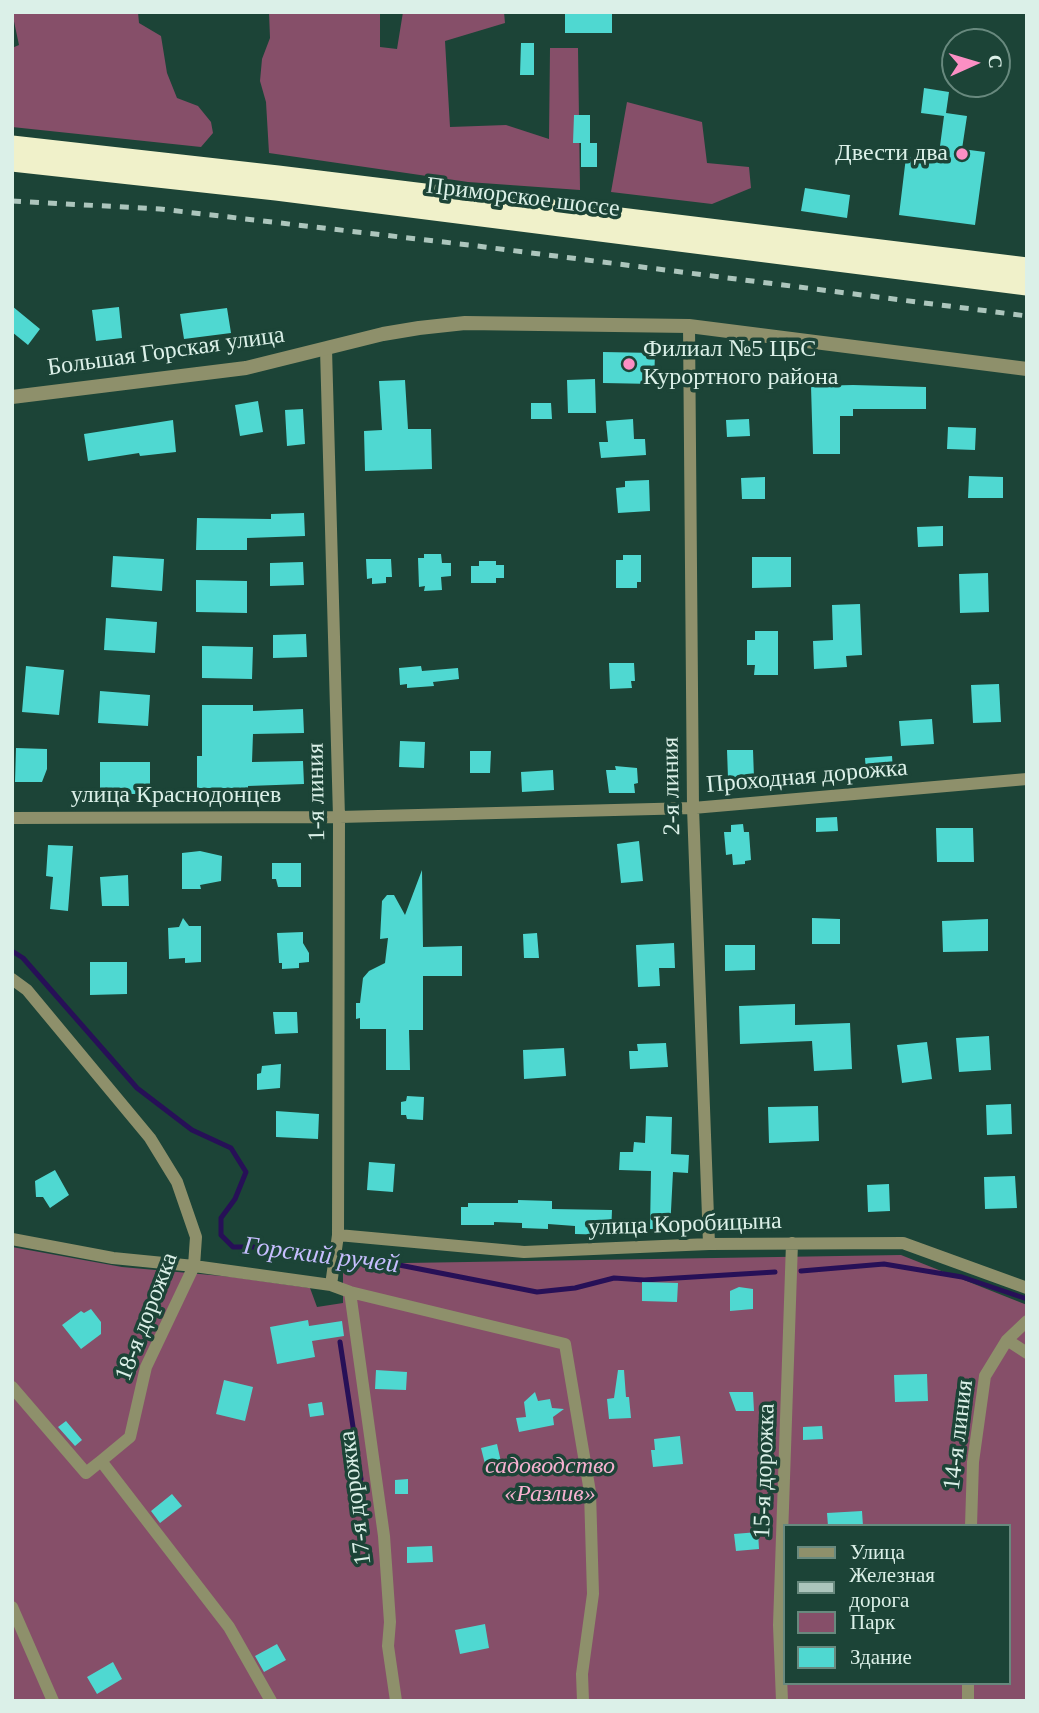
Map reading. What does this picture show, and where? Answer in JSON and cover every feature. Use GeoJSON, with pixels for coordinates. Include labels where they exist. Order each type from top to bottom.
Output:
{"type":"FeatureCollection","features":[{"type":"Feature","properties":{"kind":"highway","name":"Приморское шоссе"},"geometry":{"type":"LineString","coordinates":[[12,145],[264,173],[1027,267]]}},
{"type":"Feature","properties":{"kind":"highway","name":"Приморское шоссе"},"geometry":{"type":"LineString","coordinates":[[12,162],[276,191],[1027,286]]}},
{"type":"Feature","properties":{"kind":"street","name":"Большая Горская улица"},"geometry":{"type":"LineString","coordinates":[[12,397],[246,368],[383,334],[465,323],[689,326],[1027,369]]}},
{"type":"Feature","properties":{"kind":"street","name":"2-я линия"},"geometry":{"type":"LineString","coordinates":[[689,326],[693,808],[709,1244]]}},
{"type":"Feature","properties":{"kind":"street","name":"1-я линия"},"geometry":{"type":"LineString","coordinates":[[326,349],[339,817],[337,1241],[331,1285]]}},
{"type":"Feature","properties":{"kind":"street","name":"Проходная дорожка"},"geometry":{"type":"LineString","coordinates":[[339,817],[693,808],[1027,779]]}},
{"type":"Feature","properties":{"kind":"street","name":"улица Краснодонцев"},"geometry":{"type":"LineString","coordinates":[[12,818],[339,817]]}},
{"type":"Feature","properties":{"kind":"street","name":"18-я дорожка"},"geometry":{"type":"LineString","coordinates":[[12,979],[27,990],[150,1138],[177,1182],[196,1237],[194,1266],[146,1367],[130,1437],[101,1461]]}},
{"type":"Feature","properties":{"kind":"street"},"geometry":{"type":"LineString","coordinates":[[12,1239],[113,1258],[331,1285],[350,1292],[565,1343],[590,1492],[593,1594],[582,1674],[583,1701]]}},
{"type":"Feature","properties":{"kind":"street","name":"улица Коробицына"},"geometry":{"type":"LineString","coordinates":[[337,1241],[524,1252],[792,1242],[902,1243],[1027,1289]]}},
{"type":"Feature","properties":{"kind":"street","name":"15-я дорожка"},"geometry":{"type":"LineString","coordinates":[[782,1701],[779,1625],[792,1242]]}},
{"type":"Feature","properties":{"kind":"street","name":"17-я дорожка"},"geometry":{"type":"LineString","coordinates":[[350,1292],[383,1524],[390,1622],[388,1646],[396,1701]]}},
{"type":"Feature","properties":{"kind":"street","name":"14-я линия"},"geometry":{"type":"LineString","coordinates":[[971,1524],[973,1462],[985,1376],[1007,1340],[1027,1321]]}},
{"type":"Feature","properties":{"kind":"street"},"geometry":{"type":"LineString","coordinates":[[1007,1340],[1027,1353]]}},
{"type":"Feature","properties":{"kind":"street"},"geometry":{"type":"LineString","coordinates":[[12,1387],[86,1473],[101,1461],[229,1627],[271,1701]]}},
{"type":"Feature","properties":{"kind":"street"},"geometry":{"type":"LineString","coordinates":[[12,1607],[53,1701]]}},
{"type":"Feature","properties":{"kind":"green space"},"geometry":{"type":"Polygon","coordinates":[[[12,12],[138,12],[139,23],[161,36],[167,73],[177,98],[198,106],[211,122],[213,133],[201,147],[12,127],[12,48],[19,45],[12,12]]]}},
{"type":"Feature","properties":{"kind":"green space"},"geometry":{"type":"Polygon","coordinates":[[[269,12],[380,12],[380,47],[397,49],[403,12],[504,12],[505,23],[445,41],[450,127],[506,125],[549,139],[550,48],[578,48],[580,190],[468,182],[269,153],[266,102],[260,81],[262,59],[270,38],[269,12]]]}},
{"type":"Feature","properties":{"kind":"green space"},"geometry":{"type":"Polygon","coordinates":[[[627,102],[702,122],[707,163],[749,167],[751,188],[712,204],[611,192],[627,102]]]}},
{"type":"Feature","properties":{"kind":"green space","name":"садоводство «Разлив»"},"geometry":{"type":"Polygon","coordinates":[[[12,1247],[122,1267],[233,1277],[310,1288],[317,1307],[343,1303],[343,1264],[901,1255],[1027,1305],[1027,1701],[12,1701],[12,1247]]]}},
{"type":"Feature","properties":{"kind":"building"},"geometry":{"type":"Polygon","coordinates":[[[565,12],[612,12],[612,33],[565,33],[565,12]]]}},
{"type":"Feature","properties":{"kind":"building"},"geometry":{"type":"Polygon","coordinates":[[[521,43],[534,43],[534,75],[520,75],[521,43]]]}},
{"type":"Feature","properties":{"kind":"building","name":"Двести два"},"geometry":{"type":"Polygon","coordinates":[[[924,88],[941,91],[941,98],[948,98],[946,113],[967,116],[962,149],[985,152],[975,225],[899,215],[906,157],[938,161],[944,116],[921,113],[924,88]]]}},
{"type":"Feature","properties":{"kind":"building"},"geometry":{"type":"Polygon","coordinates":[[[574,115],[590,115],[590,143],[597,143],[597,167],[581,167],[581,143],[573,143],[574,115]]]}},
{"type":"Feature","properties":{"kind":"building"},"geometry":{"type":"Polygon","coordinates":[[[805,188],[850,195],[847,218],[801,211],[805,188]]]}},
{"type":"Feature","properties":{"kind":"building"},"geometry":{"type":"Polygon","coordinates":[[[12,306],[40,329],[28,345],[12,332],[12,306]]]}},
{"type":"Feature","properties":{"kind":"building"},"geometry":{"type":"Polygon","coordinates":[[[119,307],[122,338],[96,341],[92,310],[119,307]]]}},
{"type":"Feature","properties":{"kind":"building"},"geometry":{"type":"Polygon","coordinates":[[[227,308],[231,333],[184,339],[180,314],[227,308]]]}},
{"type":"Feature","properties":{"kind":"building","name":"Филиал №5 ЦБС Курортного района"},"geometry":{"type":"Polygon","coordinates":[[[603,352],[655,353],[654,384],[603,383],[603,352]]]}},
{"type":"Feature","properties":{"kind":"building"},"geometry":{"type":"Polygon","coordinates":[[[595,379],[596,413],[568,413],[567,380],[595,379]]]}},
{"type":"Feature","properties":{"kind":"building"},"geometry":{"type":"Polygon","coordinates":[[[405,380],[408,429],[431,429],[432,469],[365,471],[364,431],[382,430],[379,381],[405,380]]]}},
{"type":"Feature","properties":{"kind":"building"},"geometry":{"type":"Polygon","coordinates":[[[811,386],[926,387],[926,409],[853,409],[853,416],[840,416],[840,454],[813,454],[811,386]]]}},
{"type":"Feature","properties":{"kind":"building"},"geometry":{"type":"Polygon","coordinates":[[[258,401],[263,432],[240,436],[235,405],[258,401]]]}},
{"type":"Feature","properties":{"kind":"building"},"geometry":{"type":"Polygon","coordinates":[[[531,403],[551,403],[552,419],[531,419],[531,403]]]}},
{"type":"Feature","properties":{"kind":"building"},"geometry":{"type":"Polygon","coordinates":[[[303,409],[305,444],[287,446],[285,410],[303,409]]]}},
{"type":"Feature","properties":{"kind":"building"},"geometry":{"type":"Polygon","coordinates":[[[633,419],[634,439],[645,439],[646,455],[601,458],[599,442],[608,442],[606,421],[633,419]]]}},
{"type":"Feature","properties":{"kind":"building"},"geometry":{"type":"Polygon","coordinates":[[[749,419],[750,436],[727,437],[726,420],[749,419]]]}},
{"type":"Feature","properties":{"kind":"building"},"geometry":{"type":"Polygon","coordinates":[[[173,420],[176,452],[140,456],[139,453],[88,461],[84,434],[173,420]]]}},
{"type":"Feature","properties":{"kind":"building"},"geometry":{"type":"Polygon","coordinates":[[[948,427],[976,428],[975,450],[947,449],[948,427]]]}},
{"type":"Feature","properties":{"kind":"building"},"geometry":{"type":"Polygon","coordinates":[[[969,476],[1003,477],[1003,498],[968,498],[969,476]]]}},
{"type":"Feature","properties":{"kind":"building"},"geometry":{"type":"Polygon","coordinates":[[[765,477],[765,499],[742,499],[741,478],[765,477]]]}},
{"type":"Feature","properties":{"kind":"building"},"geometry":{"type":"Polygon","coordinates":[[[649,480],[650,511],[618,513],[616,488],[625,487],[625,481],[649,480]]]}},
{"type":"Feature","properties":{"kind":"building"},"geometry":{"type":"Polygon","coordinates":[[[304,513],[305,536],[247,538],[247,550],[196,550],[197,518],[271,519],[271,514],[304,513]]]}},
{"type":"Feature","properties":{"kind":"building"},"geometry":{"type":"Polygon","coordinates":[[[943,526],[943,546],[918,547],[917,527],[943,526]]]}},
{"type":"Feature","properties":{"kind":"building"},"geometry":{"type":"Polygon","coordinates":[[[424,554],[441,554],[442,563],[451,563],[451,576],[441,577],[442,590],[424,591],[425,586],[419,587],[418,558],[424,558],[424,554]]]}},
{"type":"Feature","properties":{"kind":"building"},"geometry":{"type":"Polygon","coordinates":[[[623,555],[641,555],[641,582],[637,582],[637,588],[616,588],[616,560],[623,560],[623,555]]]}},
{"type":"Feature","properties":{"kind":"building"},"geometry":{"type":"Polygon","coordinates":[[[113,556],[164,559],[162,591],[111,587],[113,556]]]}},
{"type":"Feature","properties":{"kind":"building"},"geometry":{"type":"Polygon","coordinates":[[[752,557],[791,557],[791,587],[752,588],[752,557]]]}},
{"type":"Feature","properties":{"kind":"building"},"geometry":{"type":"Polygon","coordinates":[[[366,559],[391,559],[392,577],[386,577],[386,583],[372,584],[372,578],[367,579],[366,559]]]}},
{"type":"Feature","properties":{"kind":"building"},"geometry":{"type":"Polygon","coordinates":[[[479,561],[496,561],[496,565],[504,565],[504,578],[496,578],[496,583],[471,583],[471,566],[479,566],[479,561]]]}},
{"type":"Feature","properties":{"kind":"building"},"geometry":{"type":"Polygon","coordinates":[[[303,562],[304,585],[270,586],[270,563],[303,562]]]}},
{"type":"Feature","properties":{"kind":"building"},"geometry":{"type":"Polygon","coordinates":[[[988,573],[989,612],[960,613],[959,574],[988,573]]]}},
{"type":"Feature","properties":{"kind":"building"},"geometry":{"type":"Polygon","coordinates":[[[196,580],[247,581],[247,613],[196,612],[196,580]]]}},
{"type":"Feature","properties":{"kind":"building"},"geometry":{"type":"Polygon","coordinates":[[[860,604],[862,655],[846,656],[847,667],[814,669],[813,641],[833,640],[832,605],[860,604]]]}},
{"type":"Feature","properties":{"kind":"building"},"geometry":{"type":"Polygon","coordinates":[[[106,618],[157,622],[155,653],[104,650],[106,618]]]}},
{"type":"Feature","properties":{"kind":"building"},"geometry":{"type":"Polygon","coordinates":[[[755,631],[778,631],[778,675],[754,675],[755,665],[747,665],[747,640],[755,640],[755,631]]]}},
{"type":"Feature","properties":{"kind":"building"},"geometry":{"type":"Polygon","coordinates":[[[306,634],[307,657],[273,658],[273,635],[306,634]]]}},
{"type":"Feature","properties":{"kind":"building"},"geometry":{"type":"Polygon","coordinates":[[[202,646],[253,647],[252,679],[202,678],[202,646]]]}},
{"type":"Feature","properties":{"kind":"building"},"geometry":{"type":"Polygon","coordinates":[[[609,663],[634,663],[635,681],[631,681],[632,688],[610,689],[609,663]]]}},
{"type":"Feature","properties":{"kind":"building"},"geometry":{"type":"Polygon","coordinates":[[[26,666],[64,670],[59,715],[22,712],[26,666]]]}},
{"type":"Feature","properties":{"kind":"building"},"geometry":{"type":"Polygon","coordinates":[[[421,666],[422,671],[458,668],[459,679],[433,682],[434,686],[407,688],[407,684],[400,685],[399,668],[421,666]]]}},
{"type":"Feature","properties":{"kind":"building"},"geometry":{"type":"Polygon","coordinates":[[[999,684],[1001,722],[973,723],[971,685],[999,684]]]}},
{"type":"Feature","properties":{"kind":"building"},"geometry":{"type":"Polygon","coordinates":[[[100,691],[150,695],[148,726],[98,723],[100,691]]]}},
{"type":"Feature","properties":{"kind":"building"},"geometry":{"type":"Polygon","coordinates":[[[202,705],[253,705],[253,711],[303,709],[304,733],[253,734],[252,762],[303,761],[304,784],[197,788],[197,756],[202,756],[202,705]]]}},
{"type":"Feature","properties":{"kind":"building"},"geometry":{"type":"Polygon","coordinates":[[[932,719],[934,744],[901,746],[899,721],[932,719]]]}},
{"type":"Feature","properties":{"kind":"building"},"geometry":{"type":"Polygon","coordinates":[[[400,741],[425,742],[424,768],[399,767],[400,741]]]}},
{"type":"Feature","properties":{"kind":"building"},"geometry":{"type":"Polygon","coordinates":[[[16,748],[47,749],[47,769],[42,782],[15,782],[16,748]]]}},
{"type":"Feature","properties":{"kind":"building"},"geometry":{"type":"Polygon","coordinates":[[[727,750],[753,750],[754,778],[728,778],[727,750]]]}},
{"type":"Feature","properties":{"kind":"building"},"geometry":{"type":"Polygon","coordinates":[[[470,751],[491,751],[490,773],[470,773],[470,751]]]}},
{"type":"Feature","properties":{"kind":"building"},"geometry":{"type":"Polygon","coordinates":[[[892,756],[893,771],[866,773],[865,758],[892,756]]]}},
{"type":"Feature","properties":{"kind":"building"},"geometry":{"type":"Polygon","coordinates":[[[100,762],[150,762],[150,794],[100,794],[100,762]]]}},
{"type":"Feature","properties":{"kind":"building"},"geometry":{"type":"Polygon","coordinates":[[[615,766],[637,768],[638,783],[634,784],[635,793],[609,793],[606,770],[616,770],[615,766]]]}},
{"type":"Feature","properties":{"kind":"building"},"geometry":{"type":"Polygon","coordinates":[[[553,770],[554,790],[522,792],[521,772],[553,770]]]}},
{"type":"Feature","properties":{"kind":"building"},"geometry":{"type":"Polygon","coordinates":[[[837,817],[838,831],[816,832],[816,818],[837,817]]]}},
{"type":"Feature","properties":{"kind":"building"},"geometry":{"type":"Polygon","coordinates":[[[743,824],[744,832],[749,832],[751,860],[745,861],[745,864],[733,865],[732,854],[726,855],[724,832],[731,832],[731,825],[743,824]]]}},
{"type":"Feature","properties":{"kind":"building"},"geometry":{"type":"Polygon","coordinates":[[[936,828],[973,828],[974,862],[937,862],[936,828]]]}},
{"type":"Feature","properties":{"kind":"building"},"geometry":{"type":"Polygon","coordinates":[[[639,841],[643,881],[621,883],[617,844],[639,841]]]}},
{"type":"Feature","properties":{"kind":"building"},"geometry":{"type":"Polygon","coordinates":[[[48,845],[73,846],[68,911],[50,909],[53,877],[46,876],[48,845]]]}},
{"type":"Feature","properties":{"kind":"building"},"geometry":{"type":"Polygon","coordinates":[[[200,851],[222,856],[221,881],[200,885],[201,889],[182,889],[182,853],[200,851]]]}},
{"type":"Feature","properties":{"kind":"building"},"geometry":{"type":"Polygon","coordinates":[[[272,863],[301,863],[301,887],[278,887],[276,879],[272,879],[272,863]]]}},
{"type":"Feature","properties":{"kind":"building"},"geometry":{"type":"Polygon","coordinates":[[[422,870],[423,947],[462,946],[462,976],[423,976],[423,1030],[409,1030],[410,1070],[386,1070],[386,1029],[360,1029],[360,1018],[356,1019],[356,1003],[360,1003],[363,978],[369,971],[385,963],[388,938],[380,939],[382,901],[387,895],[394,895],[405,915],[422,870]]]}},
{"type":"Feature","properties":{"kind":"building"},"geometry":{"type":"Polygon","coordinates":[[[128,875],[129,906],[102,906],[100,877],[128,875]]]}},
{"type":"Feature","properties":{"kind":"building"},"geometry":{"type":"Polygon","coordinates":[[[183,918],[189,926],[201,926],[201,962],[185,963],[185,958],[169,959],[168,928],[179,927],[183,918]]]}},
{"type":"Feature","properties":{"kind":"building"},"geometry":{"type":"Polygon","coordinates":[[[812,918],[840,919],[840,944],[812,944],[812,918]]]}},
{"type":"Feature","properties":{"kind":"building"},"geometry":{"type":"Polygon","coordinates":[[[988,919],[988,951],[943,952],[942,921],[988,919]]]}},
{"type":"Feature","properties":{"kind":"building"},"geometry":{"type":"Polygon","coordinates":[[[303,932],[303,943],[309,953],[309,962],[299,963],[299,968],[282,969],[282,963],[279,963],[277,933],[303,932]]]}},
{"type":"Feature","properties":{"kind":"building"},"geometry":{"type":"Polygon","coordinates":[[[537,933],[539,958],[524,958],[523,934],[537,933]]]}},
{"type":"Feature","properties":{"kind":"building"},"geometry":{"type":"Polygon","coordinates":[[[674,943],[675,968],[659,968],[660,986],[638,987],[636,945],[674,943]]]}},
{"type":"Feature","properties":{"kind":"building"},"geometry":{"type":"Polygon","coordinates":[[[725,945],[755,945],[755,970],[725,971],[725,945]]]}},
{"type":"Feature","properties":{"kind":"building"},"geometry":{"type":"Polygon","coordinates":[[[90,962],[127,962],[127,994],[90,995],[90,962]]]}},
{"type":"Feature","properties":{"kind":"building"},"geometry":{"type":"Polygon","coordinates":[[[795,1004],[795,1025],[850,1023],[852,1069],[814,1071],[812,1041],[740,1044],[739,1006],[795,1004]]]}},
{"type":"Feature","properties":{"kind":"building"},"geometry":{"type":"Polygon","coordinates":[[[273,1012],[297,1012],[298,1033],[275,1034],[273,1012]]]}},
{"type":"Feature","properties":{"kind":"building"},"geometry":{"type":"Polygon","coordinates":[[[989,1036],[991,1070],[959,1072],[956,1038],[989,1036]]]}},
{"type":"Feature","properties":{"kind":"building"},"geometry":{"type":"Polygon","coordinates":[[[927,1042],[932,1079],[902,1083],[897,1045],[927,1042]]]}},
{"type":"Feature","properties":{"kind":"building"},"geometry":{"type":"Polygon","coordinates":[[[666,1043],[668,1067],[630,1069],[629,1051],[638,1051],[637,1044],[666,1043]]]}},
{"type":"Feature","properties":{"kind":"building"},"geometry":{"type":"Polygon","coordinates":[[[564,1048],[566,1076],[524,1079],[523,1050],[564,1048]]]}},
{"type":"Feature","properties":{"kind":"building"},"geometry":{"type":"Polygon","coordinates":[[[281,1064],[280,1088],[257,1090],[257,1074],[261,1073],[262,1066],[281,1064]]]}},
{"type":"Feature","properties":{"kind":"building"},"geometry":{"type":"Polygon","coordinates":[[[407,1096],[424,1097],[423,1120],[407,1119],[406,1115],[401,1115],[401,1102],[406,1101],[407,1096]]]}},
{"type":"Feature","properties":{"kind":"building"},"geometry":{"type":"Polygon","coordinates":[[[1011,1104],[1012,1134],[987,1135],[986,1105],[1011,1104]]]}},
{"type":"Feature","properties":{"kind":"building"},"geometry":{"type":"Polygon","coordinates":[[[818,1106],[819,1141],[769,1143],[768,1107],[818,1106]]]}},
{"type":"Feature","properties":{"kind":"building"},"geometry":{"type":"Polygon","coordinates":[[[276,1111],[319,1114],[318,1139],[276,1137],[276,1111]]]}},
{"type":"Feature","properties":{"kind":"building"},"geometry":{"type":"Polygon","coordinates":[[[646,1116],[672,1117],[671,1154],[689,1155],[688,1173],[673,1172],[670,1230],[650,1229],[651,1171],[619,1170],[620,1152],[633,1152],[634,1142],[645,1143],[646,1116]]]}},
{"type":"Feature","properties":{"kind":"building"},"geometry":{"type":"Polygon","coordinates":[[[369,1162],[395,1164],[393,1192],[367,1190],[369,1162]]]}},
{"type":"Feature","properties":{"kind":"building"},"geometry":{"type":"Polygon","coordinates":[[[55,1170],[69,1195],[50,1208],[43,1197],[36,1197],[35,1181],[55,1170]]]}},
{"type":"Feature","properties":{"kind":"building"},"geometry":{"type":"Polygon","coordinates":[[[1015,1176],[1017,1208],[985,1209],[984,1177],[1015,1176]]]}},
{"type":"Feature","properties":{"kind":"building"},"geometry":{"type":"Polygon","coordinates":[[[889,1184],[890,1211],[868,1212],[867,1185],[889,1184]]]}},
{"type":"Feature","properties":{"kind":"building"},"geometry":{"type":"Polygon","coordinates":[[[518,1200],[552,1201],[552,1209],[612,1210],[611,1235],[575,1234],[575,1226],[548,1224],[548,1229],[522,1228],[522,1223],[461,1225],[461,1207],[468,1207],[468,1203],[518,1203],[518,1200]]]}},
{"type":"Feature","properties":{"kind":"building"},"geometry":{"type":"Polygon","coordinates":[[[642,1282],[678,1283],[677,1302],[642,1301],[642,1282]]]}},
{"type":"Feature","properties":{"kind":"building"},"geometry":{"type":"Polygon","coordinates":[[[739,1287],[753,1289],[753,1309],[730,1311],[730,1291],[739,1287]]]}},
{"type":"Feature","properties":{"kind":"building"},"geometry":{"type":"Polygon","coordinates":[[[91,1309],[101,1322],[101,1334],[81,1349],[62,1325],[81,1311],[84,1313],[91,1309]]]}},
{"type":"Feature","properties":{"kind":"building"},"geometry":{"type":"Polygon","coordinates":[[[308,1320],[309,1326],[342,1321],[344,1336],[312,1341],[315,1357],[277,1364],[270,1327],[308,1320]]]}},
{"type":"Feature","properties":{"kind":"building"},"geometry":{"type":"Polygon","coordinates":[[[376,1370],[407,1372],[406,1390],[375,1389],[376,1370]]]}},
{"type":"Feature","properties":{"kind":"building"},"geometry":{"type":"Polygon","coordinates":[[[618,1370],[624,1370],[631,1418],[609,1419],[607,1399],[614,1398],[618,1370]]]}},
{"type":"Feature","properties":{"kind":"building"},"geometry":{"type":"Polygon","coordinates":[[[927,1374],[928,1401],[895,1402],[894,1375],[927,1374]]]}},
{"type":"Feature","properties":{"kind":"building"},"geometry":{"type":"Polygon","coordinates":[[[224,1380],[253,1387],[245,1421],[216,1414],[224,1380]]]}},
{"type":"Feature","properties":{"kind":"building"},"geometry":{"type":"Polygon","coordinates":[[[535,1392],[538,1401],[550,1399],[552,1408],[564,1409],[553,1417],[554,1425],[519,1432],[516,1418],[526,1417],[524,1402],[535,1392]]]}},
{"type":"Feature","properties":{"kind":"building"},"geometry":{"type":"Polygon","coordinates":[[[729,1392],[753,1392],[754,1411],[736,1411],[729,1392]]]}},
{"type":"Feature","properties":{"kind":"building"},"geometry":{"type":"Polygon","coordinates":[[[322,1402],[324,1415],[310,1417],[308,1404],[322,1402]]]}},
{"type":"Feature","properties":{"kind":"building"},"geometry":{"type":"Polygon","coordinates":[[[66,1421],[82,1440],[75,1446],[58,1427],[66,1421]]]}},
{"type":"Feature","properties":{"kind":"building"},"geometry":{"type":"Polygon","coordinates":[[[822,1426],[823,1439],[803,1440],[803,1427],[822,1426]]]}},
{"type":"Feature","properties":{"kind":"building"},"geometry":{"type":"Polygon","coordinates":[[[680,1436],[683,1464],[653,1467],[651,1450],[655,1450],[654,1439],[680,1436]]]}},
{"type":"Feature","properties":{"kind":"building"},"geometry":{"type":"Polygon","coordinates":[[[497,1444],[503,1471],[491,1474],[489,1467],[486,1468],[481,1448],[497,1444]]]}},
{"type":"Feature","properties":{"kind":"building"},"geometry":{"type":"Polygon","coordinates":[[[408,1479],[408,1494],[395,1494],[395,1480],[408,1479]]]}},
{"type":"Feature","properties":{"kind":"building"},"geometry":{"type":"Polygon","coordinates":[[[172,1494],[182,1506],[160,1523],[151,1511],[172,1494]]]}},
{"type":"Feature","properties":{"kind":"building"},"geometry":{"type":"Polygon","coordinates":[[[862,1511],[863,1524],[828,1524],[827,1513],[862,1511]]]}},
{"type":"Feature","properties":{"kind":"building"},"geometry":{"type":"Polygon","coordinates":[[[758,1532],[759,1549],[736,1551],[734,1534],[758,1532]]]}},
{"type":"Feature","properties":{"kind":"building"},"geometry":{"type":"Polygon","coordinates":[[[432,1546],[433,1562],[407,1563],[407,1547],[432,1546]]]}},
{"type":"Feature","properties":{"kind":"building"},"geometry":{"type":"Polygon","coordinates":[[[485,1624],[489,1648],[460,1654],[455,1630],[485,1624]]]}},
{"type":"Feature","properties":{"kind":"building"},"geometry":{"type":"Polygon","coordinates":[[[277,1644],[286,1660],[264,1672],[255,1656],[277,1644]]]}},
{"type":"Feature","properties":{"kind":"building"},"geometry":{"type":"Polygon","coordinates":[[[113,1662],[122,1679],[97,1694],[87,1677],[113,1662]]]}},
{"type":"Feature","properties":{"kind":"waterway","name":"Горский ручей"},"geometry":{"type":"LineString","coordinates":[[12,951],[23,958],[137,1088],[192,1130],[231,1148],[246,1172],[235,1199],[221,1218],[221,1235],[233,1247],[266,1247],[389,1263],[537,1292],[575,1288],[614,1278],[644,1280],[775,1272]]}},
{"type":"Feature","properties":{"kind":"waterway","name":"Горский ручей"},"geometry":{"type":"LineString","coordinates":[[801,1271],[884,1264],[962,1277],[1027,1299]]}},
{"type":"Feature","properties":{"kind":"waterway"},"geometry":{"type":"LineString","coordinates":[[340,1342],[361,1479]]}},
{"type":"Feature","properties":{"kind":"railway"},"geometry":{"type":"LineString","coordinates":[[12,201],[160,209],[469,245],[1027,316]]}},
{"type":"Feature","properties":{"kind":"place","name":"Двести два"},"geometry":{"type":"Point","coordinates":[962,154]}},
{"type":"Feature","properties":{"kind":"place","name":"Филиал №5 ЦБС Курортного района"},"geometry":{"type":"Point","coordinates":[629,364]}}]}
